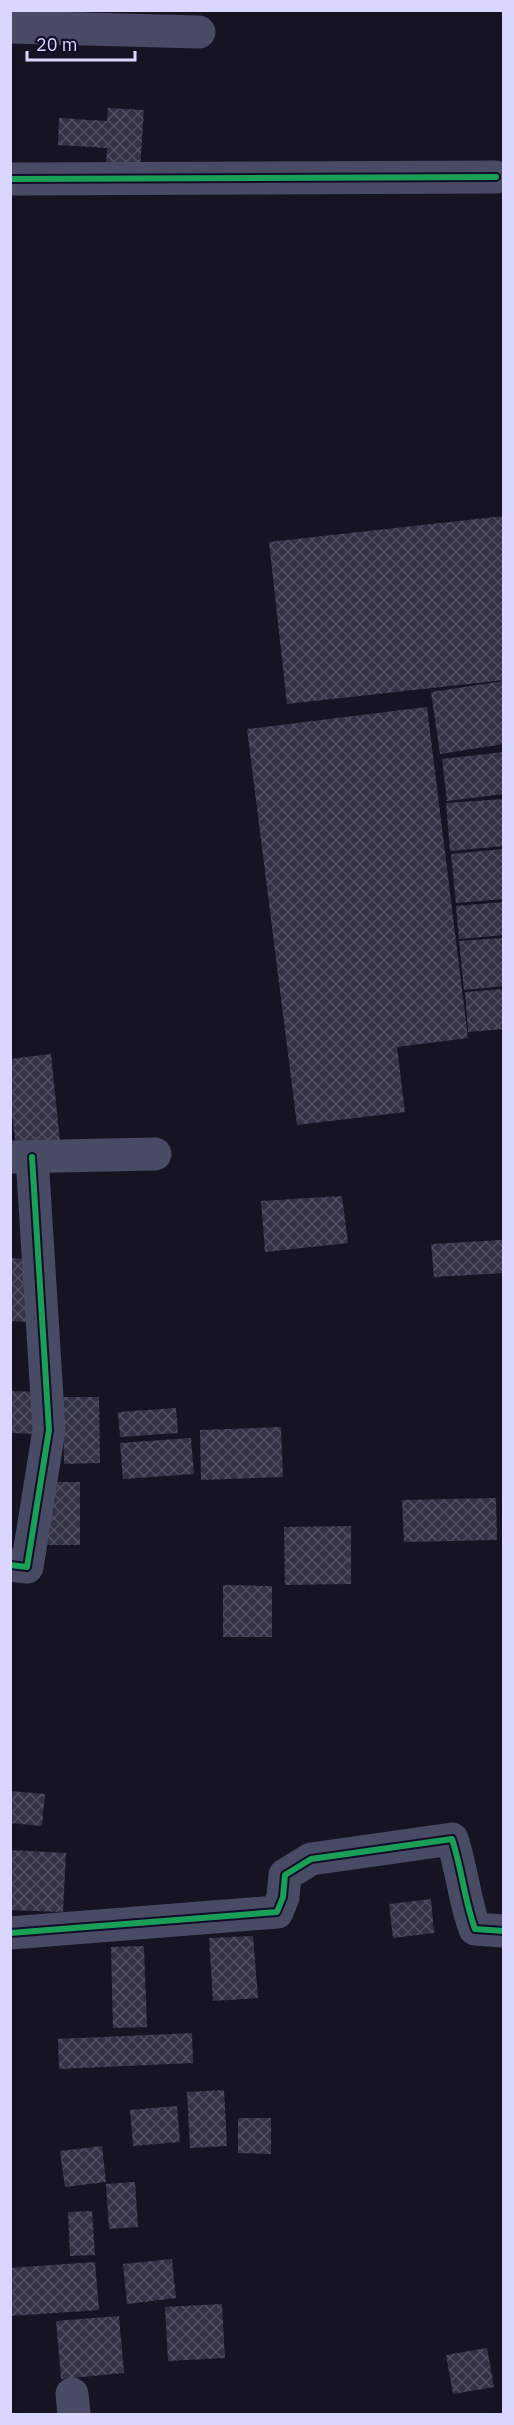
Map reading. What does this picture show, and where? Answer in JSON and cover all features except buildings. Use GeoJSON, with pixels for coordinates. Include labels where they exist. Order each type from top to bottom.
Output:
{"type":"FeatureCollection","features":[{"type":"Feature","properties":{"kind":"street"},"geometry":{"type":"LineString","coordinates":[[10,27],[198,32]]}},
{"type":"Feature","properties":{"kind":"street"},"geometry":{"type":"LineString","coordinates":[[10,179],[496,177]]}},
{"type":"Feature","properties":{"kind":"street"},"geometry":{"type":"LineString","coordinates":[[10,1565],[27,1567],[49,1430],[21,1157],[155,1154]]}},
{"type":"Feature","properties":{"kind":"street"},"geometry":{"type":"LineString","coordinates":[[10,1933],[277,1912],[283,1897],[285,1875],[311,1859],[452,1839],[460,1862],[467,1908],[475,1929],[504,1931]]}},
{"type":"Feature","properties":{"kind":"cycle path"},"geometry":{"type":"LineString","coordinates":[[10,179],[496,177]]}},
{"type":"Feature","properties":{"kind":"cycle path"},"geometry":{"type":"LineString","coordinates":[[10,1565],[27,1567],[49,1430],[32,1157]]}},
{"type":"Feature","properties":{"kind":"cycle path"},"geometry":{"type":"LineString","coordinates":[[10,1933],[277,1912],[283,1897],[285,1875],[311,1859],[452,1839],[475,1929],[504,1931]]}}]}
